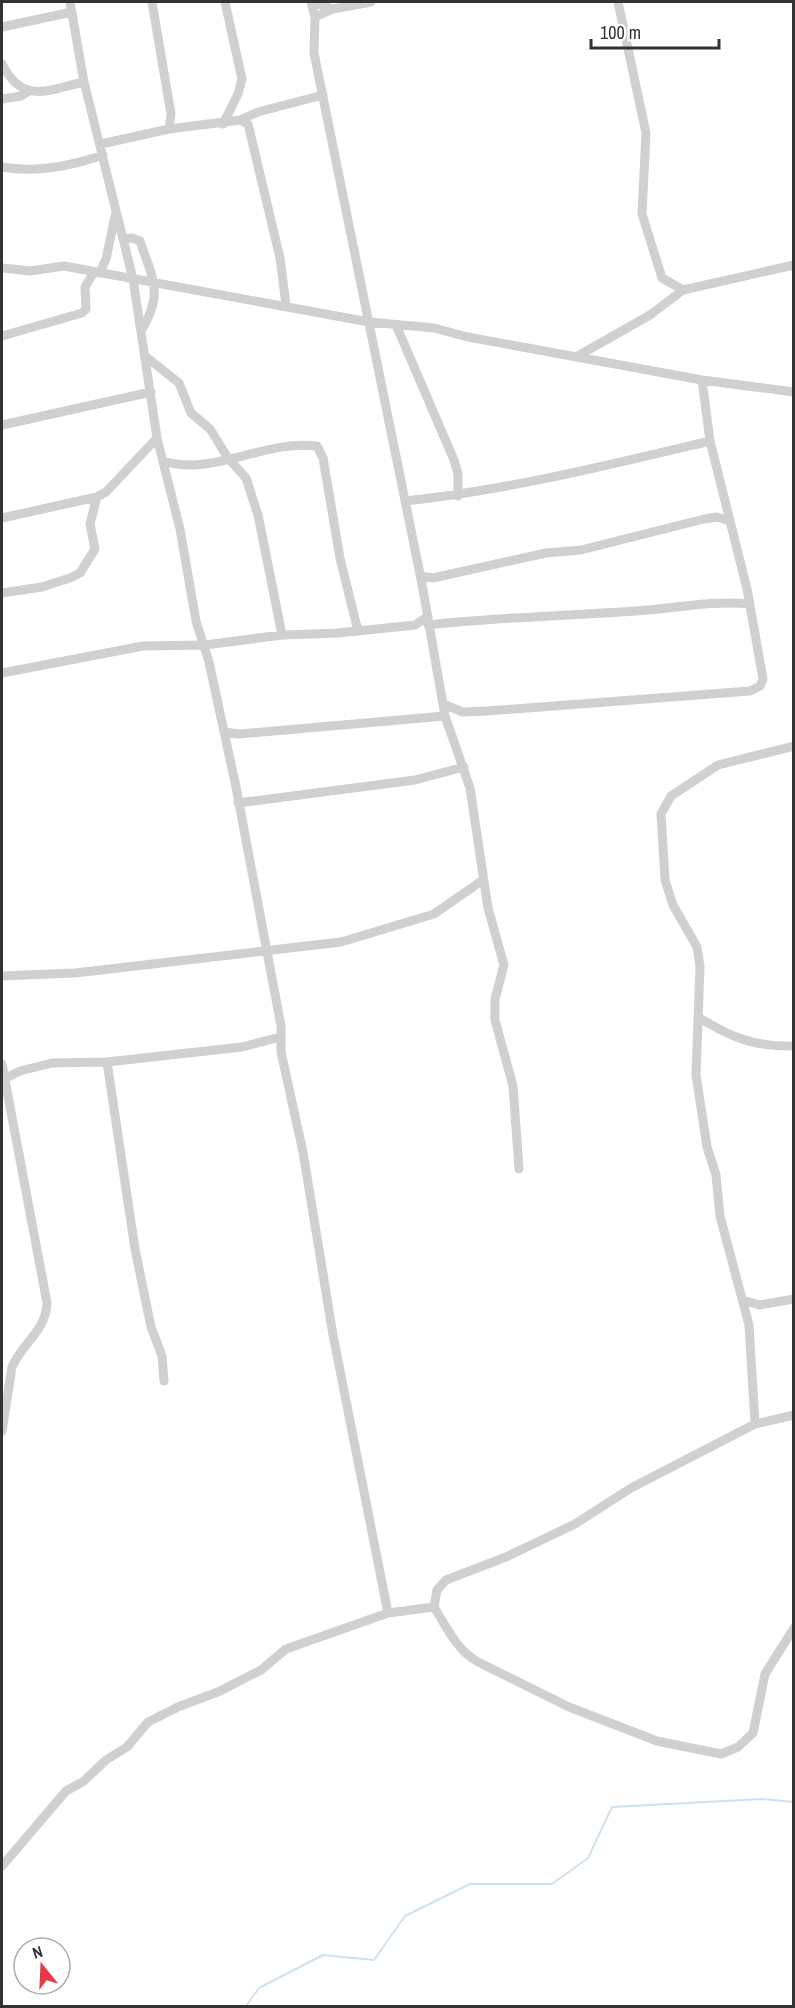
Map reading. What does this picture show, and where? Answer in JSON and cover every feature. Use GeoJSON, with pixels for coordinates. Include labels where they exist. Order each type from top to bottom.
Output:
{"type":"FeatureCollection","features":[{"type":"Feature","properties":{"kind":"street"},"geometry":{"type":"LineString","coordinates":[[70,2],[84,82],[133,279],[158,438],[180,529],[196,621],[205,645],[238,802],[281,1026],[281,1052],[320,1246],[333,1335],[388,1613]]}},
{"type":"Feature","properties":{"kind":"street"},"geometry":{"type":"LineString","coordinates":[[152,2],[171,114],[169,129]]}},
{"type":"Feature","properties":{"kind":"street"},"geometry":{"type":"LineString","coordinates":[[223,124],[238,94],[242,79],[225,2]]}},
{"type":"Feature","properties":{"kind":"street"},"geometry":{"type":"LineString","coordinates":[[333,9],[312,2],[315,17],[314,53],[423,591],[443,704],[470,788],[483,880],[504,966],[495,999],[495,1020],[513,1086],[519,1169]]}},
{"type":"Feature","properties":{"kind":"street"},"geometry":{"type":"LineString","coordinates":[[315,17],[333,9],[370,2]]}},
{"type":"Feature","properties":{"kind":"street"},"geometry":{"type":"LineString","coordinates":[[618,2],[646,133],[642,214],[662,278],[683,290]]}},
{"type":"Feature","properties":{"kind":"street"},"geometry":{"type":"LineString","coordinates":[[2,27],[72,12]]}},
{"type":"Feature","properties":{"kind":"street"},"geometry":{"type":"LineString","coordinates":[[2,64],[19,88],[36,93],[84,82]]}},
{"type":"Feature","properties":{"kind":"street"},"geometry":{"type":"LineString","coordinates":[[5,98],[14,83]]}},
{"type":"Feature","properties":{"kind":"street"},"geometry":{"type":"LineString","coordinates":[[5,98],[28,91]]}},
{"type":"Feature","properties":{"kind":"street"},"geometry":{"type":"LineString","coordinates":[[101,144],[169,129],[223,124],[323,95]]}},
{"type":"Feature","properties":{"kind":"street"},"geometry":{"type":"LineString","coordinates":[[240,120],[248,124],[280,258],[286,305]]}},
{"type":"Feature","properties":{"kind":"street"},"geometry":{"type":"LineString","coordinates":[[2,167],[23,171],[77,163],[103,155]]}},
{"type":"Feature","properties":{"kind":"street"},"geometry":{"type":"LineString","coordinates":[[2,336],[82,313],[86,309],[86,287],[106,259],[117,211]]}},
{"type":"Feature","properties":{"kind":"street"},"geometry":{"type":"LineString","coordinates":[[123,239],[140,241],[154,284],[156,300],[153,312],[141,331]]}},
{"type":"Feature","properties":{"kind":"street"},"geometry":{"type":"LineString","coordinates":[[576,357],[650,315],[683,290],[794,265]]}},
{"type":"Feature","properties":{"kind":"street"},"geometry":{"type":"LineString","coordinates":[[2,268],[30,271],[64,266],[369,322],[434,328],[468,337],[702,380],[794,392]]}},
{"type":"Feature","properties":{"kind":"street"},"geometry":{"type":"LineString","coordinates":[[396,325],[454,460],[458,474],[458,496]]}},
{"type":"Feature","properties":{"kind":"street"},"geometry":{"type":"LineString","coordinates":[[146,356],[179,383],[191,413],[210,429],[228,458],[246,478],[258,515],[282,635]]}},
{"type":"Feature","properties":{"kind":"street"},"geometry":{"type":"LineString","coordinates":[[443,704],[469,712],[750,691],[760,686],[762,679],[750,604],[710,441],[702,380]]}},
{"type":"Feature","properties":{"kind":"street"},"geometry":{"type":"LineString","coordinates":[[2,425],[151,392]]}},
{"type":"Feature","properties":{"kind":"street"},"geometry":{"type":"LineString","coordinates":[[2,518],[97,497],[106,492],[158,438]]}},
{"type":"Feature","properties":{"kind":"street"},"geometry":{"type":"LineString","coordinates":[[405,501],[458,496],[576,473],[710,441]]}},
{"type":"Feature","properties":{"kind":"street"},"geometry":{"type":"LineString","coordinates":[[163,461],[180,466],[309,445],[317,446],[320,450],[340,558],[358,631]]}},
{"type":"Feature","properties":{"kind":"street"},"geometry":{"type":"LineString","coordinates":[[2,593],[42,587],[80,573],[95,549],[90,524],[97,497]]}},
{"type":"Feature","properties":{"kind":"street"},"geometry":{"type":"LineString","coordinates":[[420,576],[433,578],[546,553],[581,550],[704,519],[717,517],[730,521]]}},
{"type":"Feature","properties":{"kind":"street"},"geometry":{"type":"LineString","coordinates":[[423,591],[433,578]]}},
{"type":"Feature","properties":{"kind":"street"},"geometry":{"type":"LineString","coordinates":[[733,602],[746,587]]}},
{"type":"Feature","properties":{"kind":"street"},"geometry":{"type":"LineString","coordinates":[[2,673],[143,646],[205,645],[282,635],[358,631],[473,620],[525,619],[672,609],[733,602],[750,604]]}},
{"type":"Feature","properties":{"kind":"street"},"geometry":{"type":"LineString","coordinates":[[414,625],[428,625]]}},
{"type":"Feature","properties":{"kind":"street"},"geometry":{"type":"LineString","coordinates":[[224,732],[239,734],[446,716]]}},
{"type":"Feature","properties":{"kind":"street"},"geometry":{"type":"LineString","coordinates":[[755,1424],[749,1325],[720,1216],[716,1176],[707,1147],[696,1075],[700,967],[697,947],[673,906],[665,880],[661,814],[671,796],[718,765],[794,746]]}},
{"type":"Feature","properties":{"kind":"street"},"geometry":{"type":"LineString","coordinates":[[238,802],[415,780],[464,767]]}},
{"type":"Feature","properties":{"kind":"street"},"geometry":{"type":"LineString","coordinates":[[2,976],[75,973],[341,942],[415,920],[452,904],[483,880]]}},
{"type":"Feature","properties":{"kind":"street"},"geometry":{"type":"LineString","coordinates":[[698,1017],[730,1037],[778,1046],[794,1046]]}},
{"type":"Feature","properties":{"kind":"street"},"geometry":{"type":"LineString","coordinates":[[4,1079],[20,1071],[52,1063],[107,1062],[242,1047],[280,1037]]}},
{"type":"Feature","properties":{"kind":"street"},"geometry":{"type":"LineString","coordinates":[[107,1062],[135,1249],[151,1327],[162,1356],[164,1381]]}},
{"type":"Feature","properties":{"kind":"street"},"geometry":{"type":"LineString","coordinates":[[2,1064],[47,1303],[46,1315],[39,1329],[7,1367],[2,1431]]}},
{"type":"Feature","properties":{"kind":"street"},"geometry":{"type":"LineString","coordinates":[[743,1300],[759,1305],[794,1299]]}},
{"type":"Feature","properties":{"kind":"street"},"geometry":{"type":"LineString","coordinates":[[794,1415],[755,1424],[631,1488],[575,1524],[506,1557],[446,1580],[437,1590],[434,1607],[455,1644],[478,1662],[569,1707],[657,1741],[721,1754],[738,1747],[753,1733],[765,1674],[794,1628]]}},
{"type":"Feature","properties":{"kind":"street"},"geometry":{"type":"LineString","coordinates":[[2,1866],[66,1791],[84,1781],[106,1760],[127,1747],[148,1722],[180,1706],[218,1692],[261,1670],[286,1649],[388,1613],[434,1607]]}},
{"type":"Feature","properties":{"kind":"waterway"},"geometry":{"type":"LineString","coordinates":[[246,2006],[259,1988],[323,1955],[374,1960],[405,1916],[470,1884],[552,1884],[588,1858],[612,1807],[762,1799],[794,1802]]}}]}
